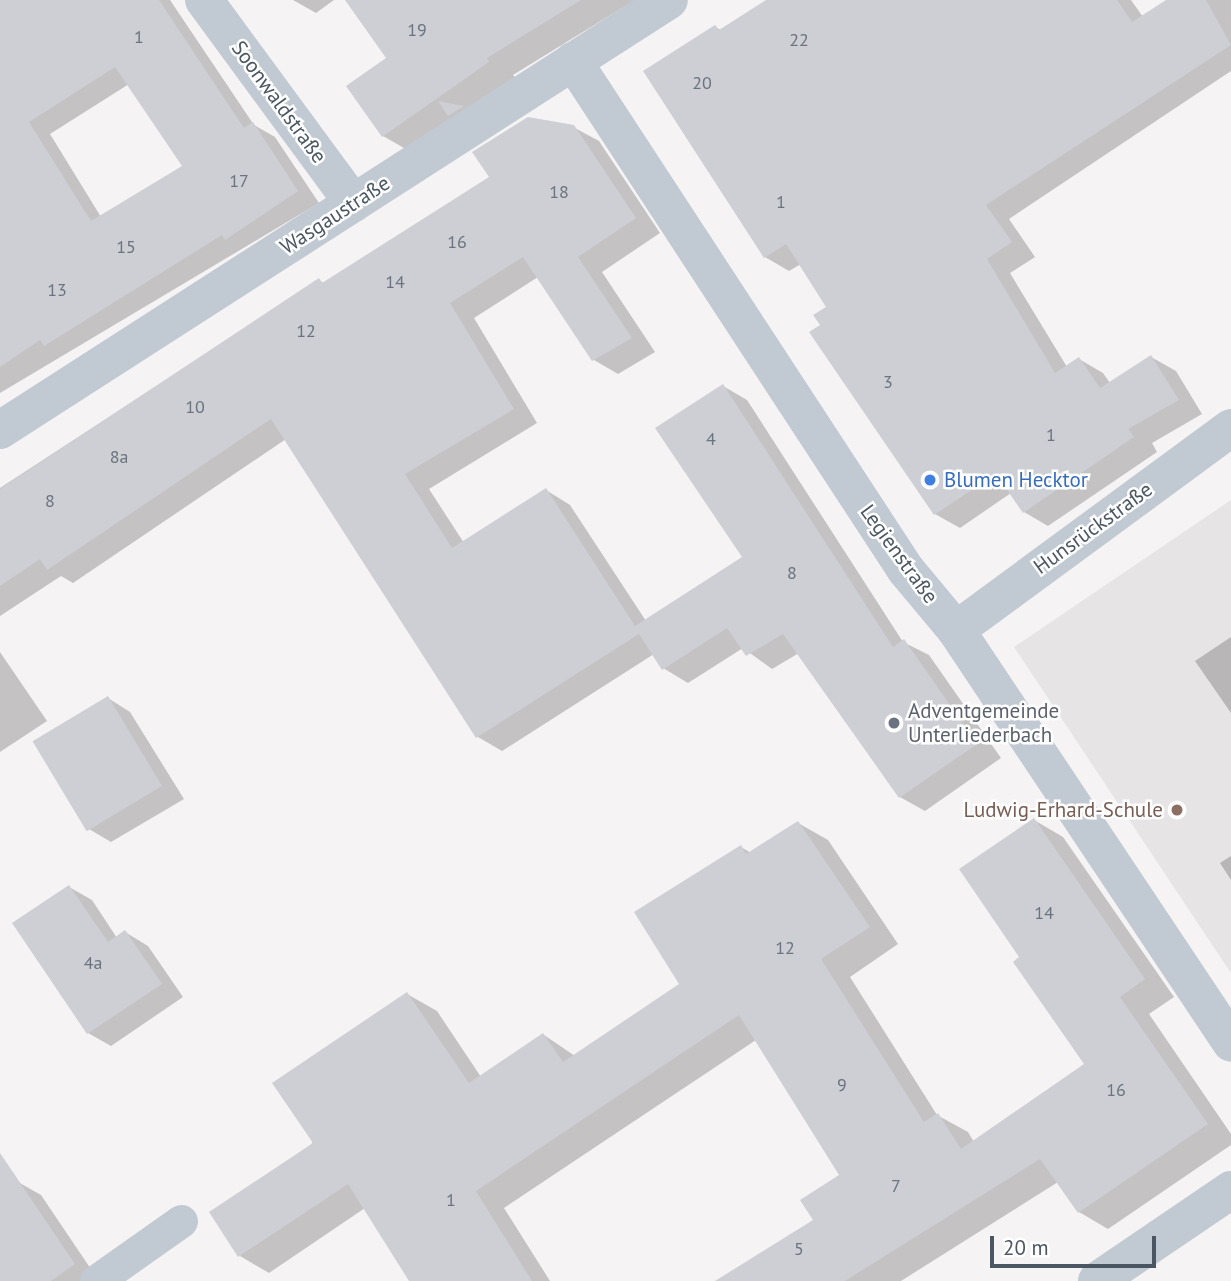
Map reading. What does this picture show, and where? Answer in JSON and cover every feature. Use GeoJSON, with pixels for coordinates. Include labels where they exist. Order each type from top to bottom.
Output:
{"type":"FeatureCollection","features":[{"type":"Feature","properties":{"kind":"street","name":"Soonwaldstraße"},"geometry":{"type":"LineString","coordinates":[[204,0],[353,204]]}},
{"type":"Feature","properties":{"kind":"street","name":"Wasgaustraße"},"geometry":{"type":"LineString","coordinates":[[0,430],[669,0]]}},
{"type":"Feature","properties":{"kind":"street","name":"Legienstraße"},"geometry":{"type":"LineString","coordinates":[[573,61],[906,570],[956,630],[1231,1042]]}},
{"type":"Feature","properties":{"kind":"street","name":"Hunsrückstraße"},"geometry":{"type":"LineString","coordinates":[[956,630],[1231,428]]}},
{"type":"Feature","properties":{"kind":"street"},"geometry":{"type":"LineString","coordinates":[[1097,1281],[1231,1190]]}},
{"type":"Feature","properties":{"kind":"lane"},"geometry":{"type":"LineString","coordinates":[[96,1281],[181,1221]]}},
{"type":"Feature","properties":{"kind":"shaded area","name":"Ludwig-Erhard-Schule"},"geometry":{"type":"Polygon","coordinates":[[[1231,500],[1231,973],[1014,647],[1231,500]]]}},
{"type":"Feature","properties":{"kind":"building"},"geometry":{"type":"Polygon","coordinates":[[[0,0],[159,0],[244,128],[253,122],[298,191],[225,240],[222,235],[44,346],[40,340],[0,367],[0,0]],[[115,67],[29,122],[91,221],[182,166],[115,67]]]}},
{"type":"Feature","properties":{"kind":"building"},"geometry":{"type":"Polygon","coordinates":[[[345,0],[581,0],[487,58],[489,62],[382,137],[346,86],[386,58],[345,0]]]}},
{"type":"Feature","properties":{"kind":"building"},"geometry":{"type":"Polygon","coordinates":[[[766,0],[1117,0],[1132,22],[1166,0],[1206,0],[1231,45],[986,205],[1012,242],[987,259],[1055,373],[1079,357],[1100,388],[1151,355],[1179,400],[1128,429],[1134,437],[1023,513],[996,474],[934,515],[809,332],[820,325],[813,315],[826,307],[786,244],[764,258],[643,71],[715,25],[719,30],[766,0]]]}},
{"type":"Feature","properties":{"kind":"building"},"geometry":{"type":"Polygon","coordinates":[[[438,101],[464,106],[448,116],[438,101]]]}},
{"type":"Feature","properties":{"kind":"building"},"geometry":{"type":"Polygon","coordinates":[[[528,117],[574,125],[636,218],[578,257],[632,338],[592,361],[523,257],[450,303],[514,409],[405,474],[452,548],[546,488],[635,626],[742,557],[655,428],[723,384],[893,647],[904,639],[977,744],[899,798],[783,634],[746,656],[727,628],[662,670],[639,634],[476,738],[271,419],[47,570],[40,559],[0,586],[0,489],[319,278],[322,283],[489,177],[472,152],[528,117]]]}},
{"type":"Feature","properties":{"kind":"building"},"geometry":{"type":"Polygon","coordinates":[[[108,696],[162,786],[87,831],[33,741],[108,696]]]}},
{"type":"Feature","properties":{"kind":"building"},"geometry":{"type":"Polygon","coordinates":[[[1034,818],[1145,979],[1120,997],[1208,1124],[1078,1213],[1040,1159],[845,1281],[715,1281],[813,1220],[800,1200],[839,1175],[739,1015],[476,1191],[532,1281],[409,1281],[348,1184],[238,1257],[209,1212],[313,1143],[272,1083],[407,992],[469,1083],[543,1033],[563,1062],[679,984],[634,912],[741,845],[746,854],[798,821],[870,927],[821,959],[924,1122],[938,1113],[961,1149],[1084,1064],[1013,962],[1019,957],[959,869],[1034,818]]]}},
{"type":"Feature","properties":{"kind":"building"},"geometry":{"type":"Polygon","coordinates":[[[69,885],[108,942],[125,930],[162,984],[87,1034],[12,923],[69,885]]]}},
{"type":"Feature","properties":{"kind":"building"},"geometry":{"type":"Polygon","coordinates":[[[0,1153],[75,1264],[51,1281],[0,1281],[0,1153]]]}},
{"type":"Feature","properties":{"kind":"place","name":"Blumen Hecktor"},"geometry":{"type":"Point","coordinates":[930,480]}},
{"type":"Feature","properties":{"kind":"place","name":"Adventgemeinde Unterliederbach"},"geometry":{"type":"Point","coordinates":[894,723]}},
{"type":"Feature","properties":{"kind":"place","name":"Ludwig-Erhard-Schule"},"geometry":{"type":"Point","coordinates":[1177,810]}}]}
